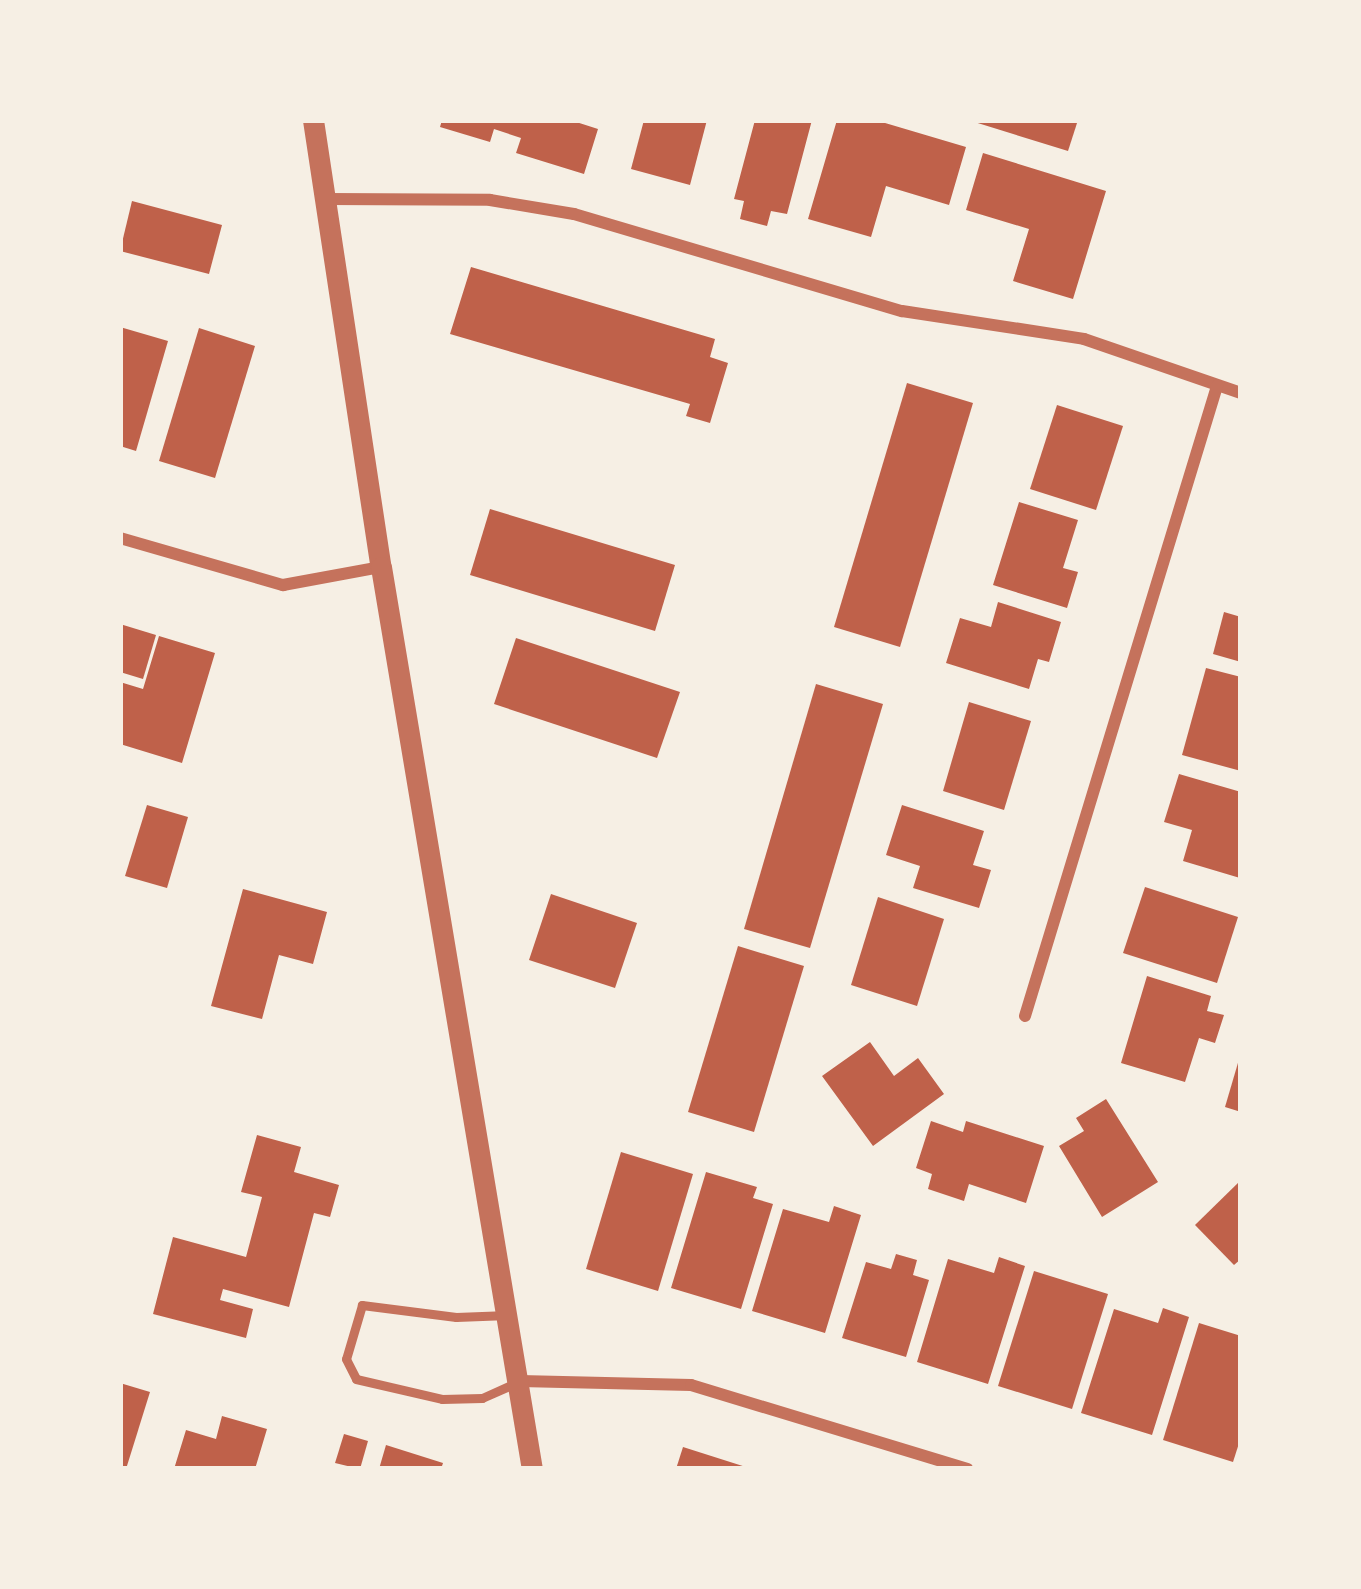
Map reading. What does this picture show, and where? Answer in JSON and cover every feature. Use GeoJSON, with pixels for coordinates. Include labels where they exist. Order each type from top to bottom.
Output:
{"type":"FeatureCollection","features":[{"type":"Feature","properties":{"kind":"street"},"geometry":{"type":"LineString","coordinates":[[313,120],[381,567],[532,1469]]}},
{"type":"Feature","properties":{"kind":"street"},"geometry":{"type":"LineString","coordinates":[[326,199],[490,200],[574,214],[923,316],[1084,339],[1241,393]]}},
{"type":"Feature","properties":{"kind":"street"},"geometry":{"type":"LineString","coordinates":[[1025,1016],[1216,386]]}},
{"type":"Feature","properties":{"kind":"street"},"geometry":{"type":"LineString","coordinates":[[120,538],[283,585],[381,567]]}},
{"type":"Feature","properties":{"kind":"street"},"geometry":{"type":"LineString","coordinates":[[520,1381],[691,1385],[968,1469]]}},
{"type":"Feature","properties":{"kind":"lane"},"geometry":{"type":"LineString","coordinates":[[509,1316],[456,1317],[362,1305],[351,1336],[348,1370],[375,1384],[442,1399],[482,1398],[520,1381]]}},
{"type":"Feature","properties":{"kind":"building"},"geometry":{"type":"Polygon","coordinates":[[[442,120],[570,120],[598,129],[584,174],[516,153],[521,138],[494,129],[490,142],[440,127],[442,120]]]}},
{"type":"Feature","properties":{"kind":"building"},"geometry":{"type":"Polygon","coordinates":[[[644,120],[707,120],[690,185],[631,169],[644,120]]]}},
{"type":"Feature","properties":{"kind":"building"},"geometry":{"type":"Polygon","coordinates":[[[755,120],[812,120],[787,214],[771,211],[767,226],[740,219],[744,201],[734,199],[755,120]]]}},
{"type":"Feature","properties":{"kind":"building"},"geometry":{"type":"Polygon","coordinates":[[[837,120],[875,120],[966,147],[949,205],[886,186],[871,237],[808,219],[837,120]]]}},
{"type":"Feature","properties":{"kind":"building"},"geometry":{"type":"Polygon","coordinates":[[[968,120],[1078,120],[1068,151],[968,120]]]}},
{"type":"Feature","properties":{"kind":"building"},"geometry":{"type":"Polygon","coordinates":[[[983,153],[1106,191],[1073,299],[1013,281],[1029,229],[966,210],[983,153]]]}},
{"type":"Feature","properties":{"kind":"building"},"geometry":{"type":"Polygon","coordinates":[[[132,201],[222,225],[209,274],[120,251],[132,201]]]}},
{"type":"Feature","properties":{"kind":"building"},"geometry":{"type":"Polygon","coordinates":[[[471,267],[715,339],[710,357],[728,363],[710,423],[686,416],[690,404],[450,334],[471,267]]]}},
{"type":"Feature","properties":{"kind":"building"},"geometry":{"type":"Polygon","coordinates":[[[120,327],[168,341],[136,451],[120,446],[120,327]]]}},
{"type":"Feature","properties":{"kind":"building"},"geometry":{"type":"Polygon","coordinates":[[[199,328],[255,346],[215,478],[159,461],[199,328]]]}},
{"type":"Feature","properties":{"kind":"building"},"geometry":{"type":"Polygon","coordinates":[[[907,383],[973,403],[900,647],[834,627],[907,383]]]}},
{"type":"Feature","properties":{"kind":"building"},"geometry":{"type":"Polygon","coordinates":[[[1057,405],[1123,426],[1096,510],[1030,489],[1057,405]]]}},
{"type":"Feature","properties":{"kind":"building"},"geometry":{"type":"Polygon","coordinates":[[[1019,502],[1078,520],[1063,568],[1078,572],[1067,608],[993,585],[1019,502]]]}},
{"type":"Feature","properties":{"kind":"building"},"geometry":{"type":"Polygon","coordinates":[[[490,509],[675,565],[655,631],[470,575],[490,509]]]}},
{"type":"Feature","properties":{"kind":"building"},"geometry":{"type":"Polygon","coordinates":[[[998,602],[1061,622],[1049,662],[1038,659],[1029,689],[946,663],[960,618],[991,627],[998,602]]]}},
{"type":"Feature","properties":{"kind":"building"},"geometry":{"type":"Polygon","coordinates":[[[1224,612],[1241,617],[1241,662],[1213,654],[1224,612]]]}},
{"type":"Feature","properties":{"kind":"building"},"geometry":{"type":"Polygon","coordinates":[[[120,624],[156,635],[143,679],[120,672],[120,624]]]}},
{"type":"Feature","properties":{"kind":"building"},"geometry":{"type":"Polygon","coordinates":[[[159,636],[215,653],[182,763],[120,744],[120,682],[143,689],[159,636]]]}},
{"type":"Feature","properties":{"kind":"building"},"geometry":{"type":"Polygon","coordinates":[[[516,638],[680,692],[657,758],[494,704],[516,638]]]}},
{"type":"Feature","properties":{"kind":"building"},"geometry":{"type":"Polygon","coordinates":[[[1206,668],[1241,677],[1241,771],[1182,755],[1206,668]]]}},
{"type":"Feature","properties":{"kind":"building"},"geometry":{"type":"Polygon","coordinates":[[[816,684],[883,704],[810,948],[744,929],[816,684]]]}},
{"type":"Feature","properties":{"kind":"building"},"geometry":{"type":"Polygon","coordinates":[[[969,702],[1031,721],[1004,810],[943,791],[969,702]]]}},
{"type":"Feature","properties":{"kind":"building"},"geometry":{"type":"Polygon","coordinates":[[[1179,774],[1241,792],[1240,878],[1183,861],[1192,830],[1164,822],[1179,774]]]}},
{"type":"Feature","properties":{"kind":"building"},"geometry":{"type":"Polygon","coordinates":[[[147,805],[188,817],[167,888],[125,876],[147,805]]]}},
{"type":"Feature","properties":{"kind":"building"},"geometry":{"type":"Polygon","coordinates":[[[902,805],[984,831],[973,865],[991,870],[979,908],[913,888],[920,866],[886,855],[902,805]]]}},
{"type":"Feature","properties":{"kind":"building"},"geometry":{"type":"Polygon","coordinates":[[[1145,887],[1238,917],[1217,983],[1123,953],[1145,887]]]}},
{"type":"Feature","properties":{"kind":"building"},"geometry":{"type":"Polygon","coordinates":[[[243,889],[327,912],[313,964],[279,955],[262,1019],[211,1006],[243,889]]]}},
{"type":"Feature","properties":{"kind":"building"},"geometry":{"type":"Polygon","coordinates":[[[551,894],[637,923],[615,988],[529,960],[551,894]]]}},
{"type":"Feature","properties":{"kind":"building"},"geometry":{"type":"Polygon","coordinates":[[[878,897],[944,919],[917,1006],[851,985],[878,897]]]}},
{"type":"Feature","properties":{"kind":"building"},"geometry":{"type":"Polygon","coordinates":[[[738,946],[804,966],[754,1132],[688,1112],[738,946]]]}},
{"type":"Feature","properties":{"kind":"building"},"geometry":{"type":"Polygon","coordinates":[[[1147,976],[1211,996],[1207,1011],[1224,1015],[1215,1043],[1199,1038],[1185,1082],[1121,1063],[1147,976]]]}},
{"type":"Feature","properties":{"kind":"building"},"geometry":{"type":"Polygon","coordinates":[[[870,1042],[894,1076],[918,1058],[944,1094],[873,1146],[822,1076],[870,1042]]]}},
{"type":"Feature","properties":{"kind":"building"},"geometry":{"type":"Polygon","coordinates":[[[1241,1056],[1241,1112],[1225,1107],[1241,1056]]]}},
{"type":"Feature","properties":{"kind":"building"},"geometry":{"type":"Polygon","coordinates":[[[1106,1099],[1158,1182],[1102,1217],[1059,1146],[1084,1131],[1076,1118],[1106,1099]]]}},
{"type":"Feature","properties":{"kind":"building"},"geometry":{"type":"Polygon","coordinates":[[[931,1121],[963,1132],[966,1121],[1044,1146],[1026,1203],[969,1184],[964,1201],[928,1189],[932,1174],[916,1168],[931,1121]]]}},
{"type":"Feature","properties":{"kind":"building"},"geometry":{"type":"Polygon","coordinates":[[[257,1135],[301,1147],[294,1172],[339,1185],[330,1217],[314,1213],[289,1307],[223,1289],[220,1300],[253,1309],[246,1338],[153,1314],[173,1237],[246,1257],[262,1197],[241,1192],[257,1135]]]}},
{"type":"Feature","properties":{"kind":"building"},"geometry":{"type":"Polygon","coordinates":[[[621,1152],[693,1174],[658,1291],[586,1269],[621,1152]]]}},
{"type":"Feature","properties":{"kind":"building"},"geometry":{"type":"Polygon","coordinates":[[[706,1172],[757,1187],[753,1198],[773,1204],[741,1309],[671,1288],[706,1172]]]}},
{"type":"Feature","properties":{"kind":"building"},"geometry":{"type":"Polygon","coordinates":[[[1241,1180],[1241,1259],[1234,1265],[1195,1225],[1241,1180]]]}},
{"type":"Feature","properties":{"kind":"building"},"geometry":{"type":"Polygon","coordinates":[[[834,1206],[861,1215],[825,1333],[752,1311],[783,1209],[829,1222],[834,1206]]]}},
{"type":"Feature","properties":{"kind":"building"},"geometry":{"type":"Polygon","coordinates":[[[896,1254],[917,1260],[913,1275],[929,1280],[906,1357],[842,1338],[866,1262],[891,1269],[896,1254]]]}},
{"type":"Feature","properties":{"kind":"building"},"geometry":{"type":"Polygon","coordinates":[[[999,1257],[1025,1266],[988,1384],[917,1362],[948,1259],[994,1273],[999,1257]]]}},
{"type":"Feature","properties":{"kind":"building"},"geometry":{"type":"Polygon","coordinates":[[[1034,1271],[1108,1294],[1072,1409],[998,1386],[1034,1271]]]}},
{"type":"Feature","properties":{"kind":"building"},"geometry":{"type":"Polygon","coordinates":[[[1163,1308],[1189,1317],[1152,1435],[1081,1413],[1114,1309],[1158,1323],[1163,1308]]]}},
{"type":"Feature","properties":{"kind":"building"},"geometry":{"type":"Polygon","coordinates":[[[1199,1323],[1241,1336],[1241,1437],[1233,1462],[1163,1440],[1199,1323]]]}},
{"type":"Feature","properties":{"kind":"building"},"geometry":{"type":"Polygon","coordinates":[[[120,1383],[150,1392],[126,1469],[120,1469],[120,1383]]]}},
{"type":"Feature","properties":{"kind":"building"},"geometry":{"type":"Polygon","coordinates":[[[222,1416],[267,1429],[255,1469],[174,1469],[186,1430],[216,1439],[222,1416]]]}},
{"type":"Feature","properties":{"kind":"building"},"geometry":{"type":"Polygon","coordinates":[[[344,1434],[368,1441],[360,1469],[335,1463],[344,1434]]]}},
{"type":"Feature","properties":{"kind":"building"},"geometry":{"type":"Polygon","coordinates":[[[386,1445],[443,1463],[441,1469],[379,1469],[386,1445]]]}},
{"type":"Feature","properties":{"kind":"building"},"geometry":{"type":"Polygon","coordinates":[[[683,1447],[749,1468],[749,1469],[676,1469],[683,1447]]]}}]}
